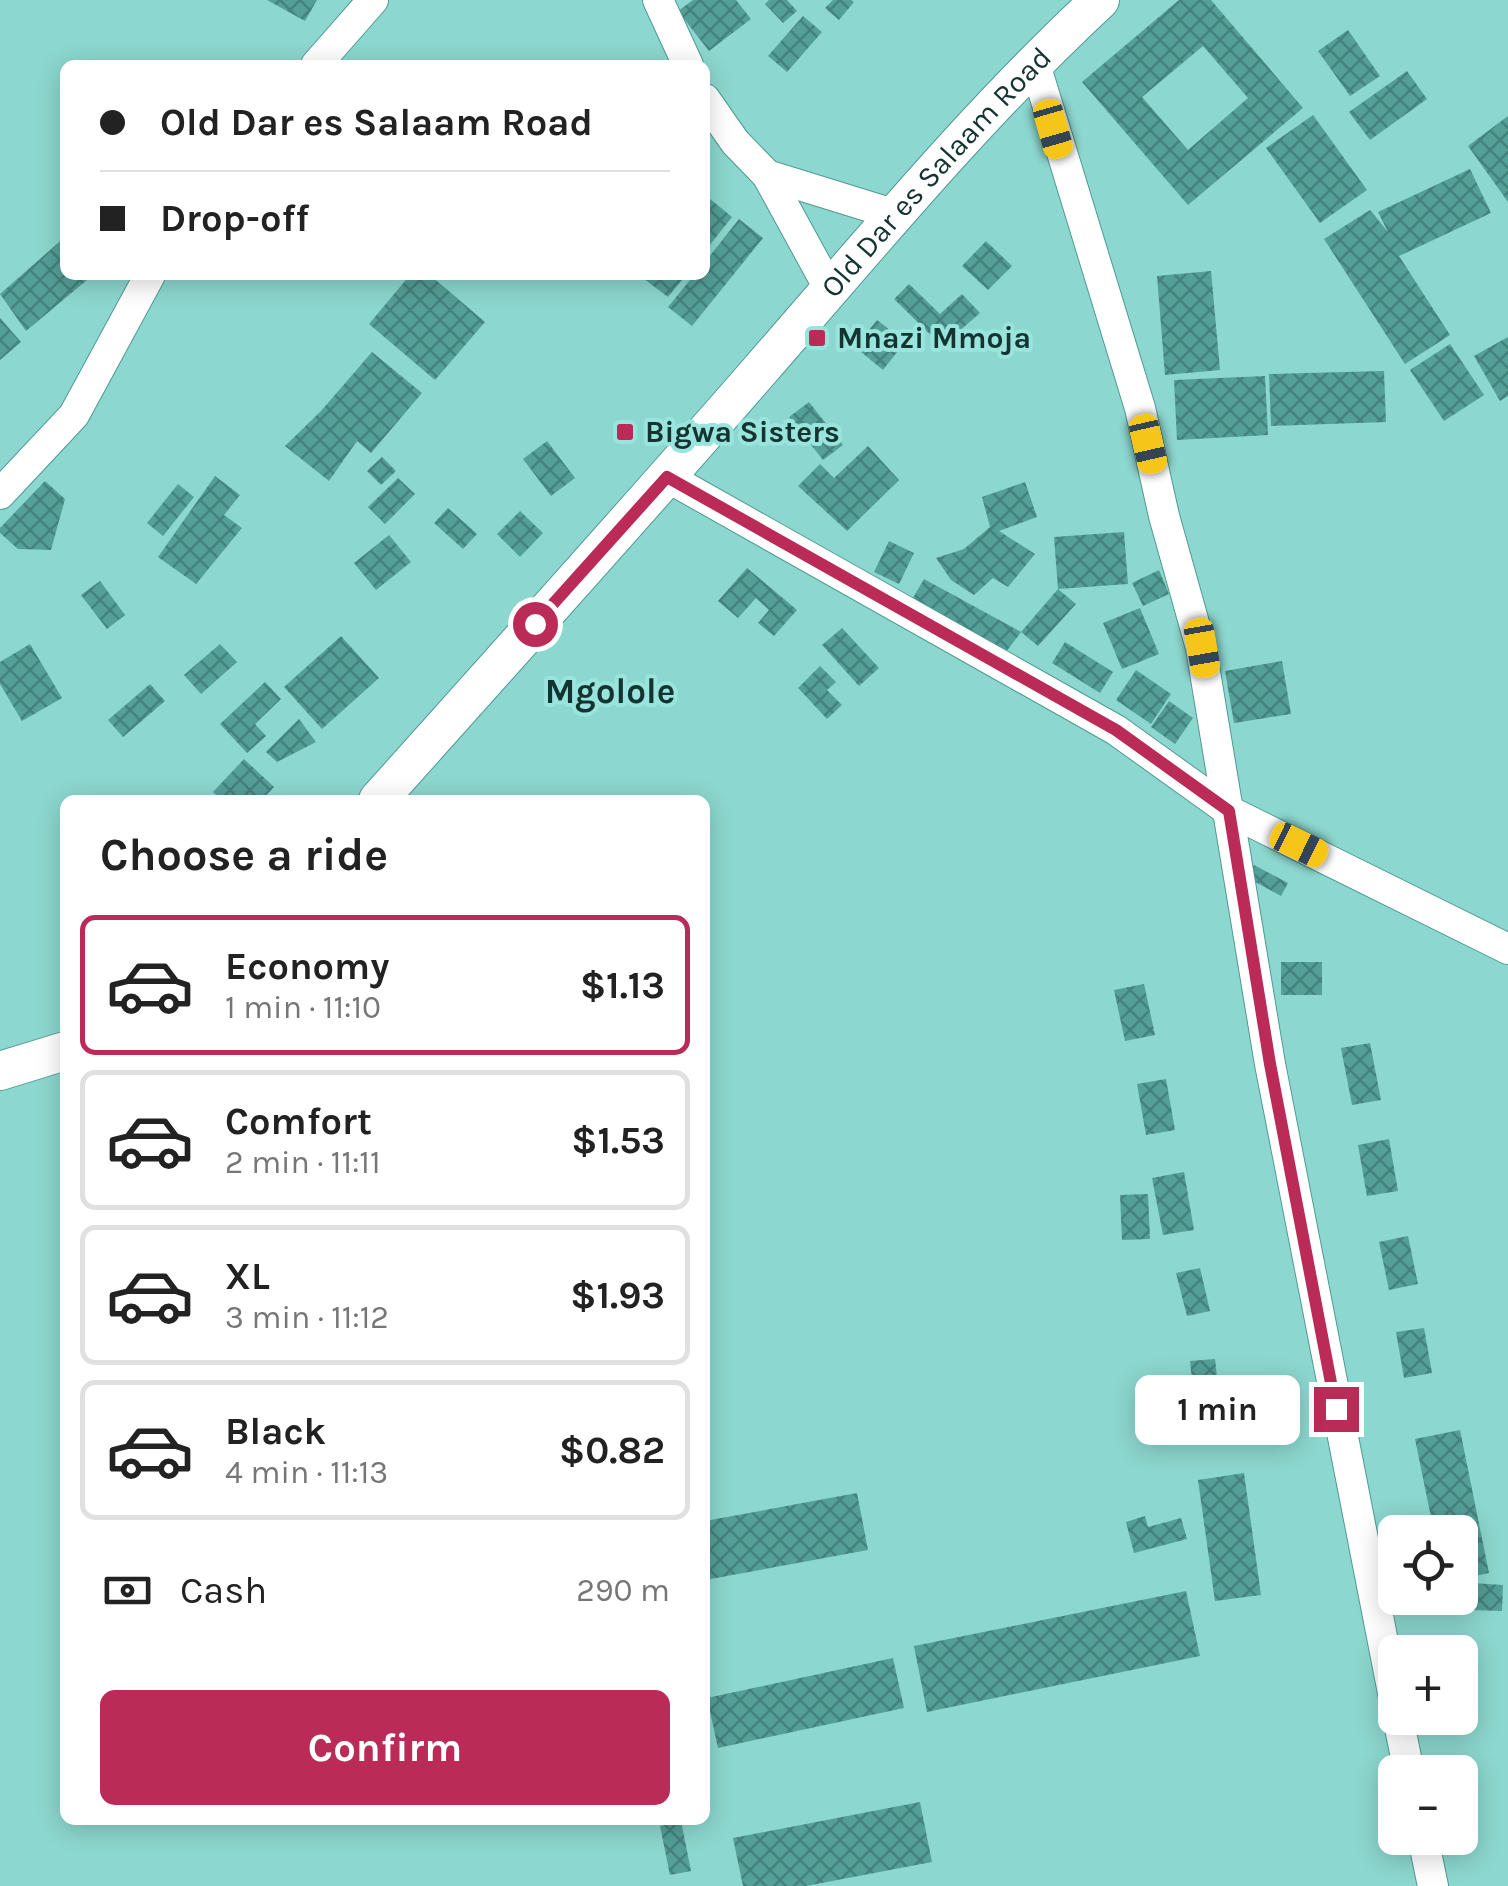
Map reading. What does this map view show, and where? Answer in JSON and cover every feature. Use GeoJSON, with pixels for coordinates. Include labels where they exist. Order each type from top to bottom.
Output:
{"type":"FeatureCollection","features":[{"type":"Feature","properties":{"kind":"street"},"geometry":{"type":"LineString","coordinates":[[320,60],[373,0]]}},
{"type":"Feature","properties":{"kind":"street"},"geometry":{"type":"LineString","coordinates":[[658,0],[686,60]]}},
{"type":"Feature","properties":{"kind":"street","name":"Old Dar es Salaam Road"},"geometry":{"type":"LineString","coordinates":[[382,795],[667,477],[893,214],[1034,61],[1100,0]]}},
{"type":"Feature","properties":{"kind":"street"},"geometry":{"type":"LineString","coordinates":[[1034,61],[1140,408],[1164,516],[1202,648],[1270,1064],[1382,1635]]}},
{"type":"Feature","properties":{"kind":"street"},"geometry":{"type":"LineString","coordinates":[[710,106],[735,142],[767,175],[830,290]]}},
{"type":"Feature","properties":{"kind":"street"},"geometry":{"type":"LineString","coordinates":[[767,175],[893,214]]}},
{"type":"Feature","properties":{"kind":"street"},"geometry":{"type":"LineString","coordinates":[[0,494],[74,414],[147,280]]}},
{"type":"Feature","properties":{"kind":"street"},"geometry":{"type":"LineString","coordinates":[[667,477],[1116,730],[1229,811],[1508,949]]}},
{"type":"Feature","properties":{"kind":"street"},"geometry":{"type":"LineString","coordinates":[[0,1071],[60,1052]]}},
{"type":"Feature","properties":{"kind":"street"},"geometry":{"type":"LineString","coordinates":[[1427,1855],[1433,1886]]}},
{"type":"Feature","properties":{"kind":"building"},"geometry":{"type":"Polygon","coordinates":[[[267,0],[317,0],[305,21],[267,0]]]}},
{"type":"Feature","properties":{"kind":"building"},"geometry":{"type":"Polygon","coordinates":[[[693,0],[736,0],[751,19],[709,51],[678,11],[693,0]]]}},
{"type":"Feature","properties":{"kind":"building"},"geometry":{"type":"Polygon","coordinates":[[[769,0],[787,0],[797,11],[783,23],[765,4],[769,0]]]}},
{"type":"Feature","properties":{"kind":"building"},"geometry":{"type":"Polygon","coordinates":[[[833,0],[854,2],[839,20],[825,8],[833,0]]]}},
{"type":"Feature","properties":{"kind":"building"},"geometry":{"type":"Polygon","coordinates":[[[1179,0],[1211,0],[1303,108],[1188,205],[1082,82],[1179,0]],[[1203,46],[1142,97],[1188,150],[1248,98],[1203,46]]]}},
{"type":"Feature","properties":{"kind":"building"},"geometry":{"type":"Polygon","coordinates":[[[803,16],[822,32],[787,72],[768,56],[803,16]]]}},
{"type":"Feature","properties":{"kind":"building"},"geometry":{"type":"Polygon","coordinates":[[[1348,30],[1380,76],[1350,96],[1318,51],[1348,30]]]}},
{"type":"Feature","properties":{"kind":"building"},"geometry":{"type":"Polygon","coordinates":[[[1407,71],[1427,99],[1370,140],[1349,112],[1407,71]]]}},
{"type":"Feature","properties":{"kind":"building"},"geometry":{"type":"Polygon","coordinates":[[[1313,115],[1367,190],[1320,223],[1266,148],[1313,115]]]}},
{"type":"Feature","properties":{"kind":"building"},"geometry":{"type":"Polygon","coordinates":[[[1508,116],[1508,202],[1468,146],[1508,116]]]}},
{"type":"Feature","properties":{"kind":"building"},"geometry":{"type":"Polygon","coordinates":[[[1470,169],[1491,213],[1399,256],[1450,335],[1405,364],[1324,239],[1370,210],[1388,232],[1378,212],[1470,169]]]}},
{"type":"Feature","properties":{"kind":"building"},"geometry":{"type":"Polygon","coordinates":[[[710,199],[732,217],[710,245],[710,199]]]}},
{"type":"Feature","properties":{"kind":"building"},"geometry":{"type":"Polygon","coordinates":[[[739,219],[763,238],[692,326],[668,307],[690,280],[710,280],[710,256],[739,219]]]}},
{"type":"Feature","properties":{"kind":"building"},"geometry":{"type":"Polygon","coordinates":[[[60,241],[60,280],[87,280],[26,331],[0,294],[60,241]]]}},
{"type":"Feature","properties":{"kind":"building"},"geometry":{"type":"Polygon","coordinates":[[[986,241],[1012,266],[988,290],[962,266],[986,241]]]}},
{"type":"Feature","properties":{"kind":"building"},"geometry":{"type":"Polygon","coordinates":[[[1211,271],[1220,370],[1165,375],[1157,276],[1211,271]]]}},
{"type":"Feature","properties":{"kind":"building"},"geometry":{"type":"Polygon","coordinates":[[[406,280],[436,280],[485,322],[435,380],[369,324],[406,280]]]}},
{"type":"Feature","properties":{"kind":"building"},"geometry":{"type":"Polygon","coordinates":[[[645,280],[682,280],[668,297],[645,280]]]}},
{"type":"Feature","properties":{"kind":"building"},"geometry":{"type":"Polygon","coordinates":[[[909,284],[940,314],[962,294],[980,313],[942,346],[894,299],[909,284]]]}},
{"type":"Feature","properties":{"kind":"building"},"geometry":{"type":"Polygon","coordinates":[[[0,318],[21,342],[0,360],[0,318]]]}},
{"type":"Feature","properties":{"kind":"building"},"geometry":{"type":"Polygon","coordinates":[[[877,320],[905,342],[883,370],[855,347],[877,320]]]}},
{"type":"Feature","properties":{"kind":"building"},"geometry":{"type":"Polygon","coordinates":[[[1508,337],[1508,396],[1500,401],[1474,356],[1508,337]]]}},
{"type":"Feature","properties":{"kind":"building"},"geometry":{"type":"Polygon","coordinates":[[[1450,344],[1484,395],[1444,421],[1410,370],[1450,344]]]}},
{"type":"Feature","properties":{"kind":"building"},"geometry":{"type":"Polygon","coordinates":[[[372,352],[422,393],[371,453],[357,441],[329,481],[285,446],[372,352]]]}},
{"type":"Feature","properties":{"kind":"building"},"geometry":{"type":"Polygon","coordinates":[[[1384,371],[1386,422],[1271,426],[1269,374],[1384,371]]]}},
{"type":"Feature","properties":{"kind":"building"},"geometry":{"type":"Polygon","coordinates":[[[1265,376],[1268,435],[1177,440],[1174,380],[1265,376]]]}},
{"type":"Feature","properties":{"kind":"building"},"geometry":{"type":"Polygon","coordinates":[[[809,402],[843,445],[823,460],[789,417],[809,402]]]}},
{"type":"Feature","properties":{"kind":"building"},"geometry":{"type":"Polygon","coordinates":[[[547,441],[575,478],[551,496],[523,459],[547,441]]]}},
{"type":"Feature","properties":{"kind":"building"},"geometry":{"type":"Polygon","coordinates":[[[868,446],[899,480],[847,531],[798,486],[820,464],[834,478],[868,446]]]}},
{"type":"Feature","properties":{"kind":"building"},"geometry":{"type":"Polygon","coordinates":[[[382,457],[396,471],[381,485],[367,471],[382,457]]]}},
{"type":"Feature","properties":{"kind":"building"},"geometry":{"type":"Polygon","coordinates":[[[215,476],[240,495],[224,515],[242,528],[196,584],[158,557],[215,476]]]}},
{"type":"Feature","properties":{"kind":"building"},"geometry":{"type":"Polygon","coordinates":[[[398,478],[415,494],[385,524],[368,507],[398,478]]]}},
{"type":"Feature","properties":{"kind":"building"},"geometry":{"type":"Polygon","coordinates":[[[45,481],[65,499],[51,550],[18,549],[0,533],[0,528],[45,481]]]}},
{"type":"Feature","properties":{"kind":"building"},"geometry":{"type":"Polygon","coordinates":[[[1025,482],[1037,517],[999,531],[1035,554],[1008,587],[993,578],[974,595],[951,580],[936,558],[964,549],[990,527],[982,497],[1025,482]]]}},
{"type":"Feature","properties":{"kind":"building"},"geometry":{"type":"Polygon","coordinates":[[[178,484],[194,497],[163,536],[147,523],[178,484]]]}},
{"type":"Feature","properties":{"kind":"building"},"geometry":{"type":"Polygon","coordinates":[[[448,508],[477,534],[463,549],[434,523],[448,508]]]}},
{"type":"Feature","properties":{"kind":"building"},"geometry":{"type":"Polygon","coordinates":[[[520,511],[543,533],[520,557],[497,534],[520,511]]]}},
{"type":"Feature","properties":{"kind":"building"},"geometry":{"type":"Polygon","coordinates":[[[1124,532],[1128,584],[1058,589],[1054,537],[1124,532]]]}},
{"type":"Feature","properties":{"kind":"building"},"geometry":{"type":"Polygon","coordinates":[[[389,535],[411,562],[376,590],[354,563],[389,535]]]}},
{"type":"Feature","properties":{"kind":"building"},"geometry":{"type":"Polygon","coordinates":[[[889,541],[914,553],[899,584],[874,572],[889,541]]]}},
{"type":"Feature","properties":{"kind":"building"},"geometry":{"type":"Polygon","coordinates":[[[747,568],[797,610],[774,636],[758,623],[769,610],[756,598],[738,618],[718,601],[747,568]]]}},
{"type":"Feature","properties":{"kind":"building"},"geometry":{"type":"Polygon","coordinates":[[[1159,570],[1169,594],[1143,606],[1132,583],[1159,570]]]}},
{"type":"Feature","properties":{"kind":"building"},"geometry":{"type":"Polygon","coordinates":[[[924,579],[1021,632],[1003,656],[910,603],[924,579]]]}},
{"type":"Feature","properties":{"kind":"building"},"geometry":{"type":"Polygon","coordinates":[[[100,581],[125,615],[107,629],[81,595],[100,581]]]}},
{"type":"Feature","properties":{"kind":"building"},"geometry":{"type":"Polygon","coordinates":[[[1058,589],[1076,604],[1038,646],[1021,632],[1058,589]]]}},
{"type":"Feature","properties":{"kind":"building"},"geometry":{"type":"Polygon","coordinates":[[[1140,608],[1159,654],[1122,669],[1103,623],[1140,608]]]}},
{"type":"Feature","properties":{"kind":"building"},"geometry":{"type":"Polygon","coordinates":[[[842,628],[879,668],[859,686],[822,645],[842,628]]]}},
{"type":"Feature","properties":{"kind":"building"},"geometry":{"type":"Polygon","coordinates":[[[341,636],[379,678],[322,729],[284,687],[341,636]]]}},
{"type":"Feature","properties":{"kind":"building"},"geometry":{"type":"Polygon","coordinates":[[[1065,642],[1113,672],[1100,693],[1052,663],[1065,642]]]}},
{"type":"Feature","properties":{"kind":"building"},"geometry":{"type":"Polygon","coordinates":[[[30,644],[62,698],[22,721],[0,684],[0,662],[30,644]]]}},
{"type":"Feature","properties":{"kind":"building"},"geometry":{"type":"Polygon","coordinates":[[[220,644],[237,662],[201,694],[184,675],[220,644]]]}},
{"type":"Feature","properties":{"kind":"building"},"geometry":{"type":"Polygon","coordinates":[[[1282,661],[1291,714],[1234,723],[1225,671],[1282,661]]]}},
{"type":"Feature","properties":{"kind":"building"},"geometry":{"type":"Polygon","coordinates":[[[820,666],[836,682],[827,690],[842,705],[827,719],[798,688],[820,666]]]}},
{"type":"Feature","properties":{"kind":"building"},"geometry":{"type":"Polygon","coordinates":[[[1136,670],[1171,694],[1151,724],[1116,700],[1136,670]]]}},
{"type":"Feature","properties":{"kind":"building"},"geometry":{"type":"Polygon","coordinates":[[[265,682],[281,699],[255,724],[266,736],[247,753],[220,724],[265,682]]]}},
{"type":"Feature","properties":{"kind":"building"},"geometry":{"type":"Polygon","coordinates":[[[150,684],[165,701],[123,737],[108,720],[150,684]]]}},
{"type":"Feature","properties":{"kind":"building"},"geometry":{"type":"Polygon","coordinates":[[[1169,701],[1193,718],[1175,744],[1151,727],[1169,701]]]}},
{"type":"Feature","properties":{"kind":"building"},"geometry":{"type":"Polygon","coordinates":[[[299,719],[316,742],[277,762],[266,752],[299,719]]]}},
{"type":"Feature","properties":{"kind":"building"},"geometry":{"type":"Polygon","coordinates":[[[244,759],[274,787],[267,795],[213,792],[244,759]]]}},
{"type":"Feature","properties":{"kind":"building"},"geometry":{"type":"Polygon","coordinates":[[[1254,865],[1288,883],[1281,896],[1246,877],[1254,865]]]}},
{"type":"Feature","properties":{"kind":"building"},"geometry":{"type":"Polygon","coordinates":[[[1281,962],[1322,962],[1322,995],[1281,995],[1281,962]]]}},
{"type":"Feature","properties":{"kind":"building"},"geometry":{"type":"Polygon","coordinates":[[[1144,984],[1155,1035],[1125,1041],[1114,990],[1144,984]]]}},
{"type":"Feature","properties":{"kind":"building"},"geometry":{"type":"Polygon","coordinates":[[[1370,1043],[1381,1100],[1352,1105],[1341,1048],[1370,1043]]]}},
{"type":"Feature","properties":{"kind":"building"},"geometry":{"type":"Polygon","coordinates":[[[1166,1079],[1175,1130],[1146,1135],[1137,1084],[1166,1079]]]}},
{"type":"Feature","properties":{"kind":"building"},"geometry":{"type":"Polygon","coordinates":[[[1389,1139],[1398,1191],[1367,1196],[1358,1145],[1389,1139]]]}},
{"type":"Feature","properties":{"kind":"building"},"geometry":{"type":"Polygon","coordinates":[[[1184,1172],[1194,1230],[1163,1235],[1152,1178],[1184,1172]]]}},
{"type":"Feature","properties":{"kind":"building"},"geometry":{"type":"Polygon","coordinates":[[[1148,1194],[1150,1239],[1122,1240],[1120,1195],[1148,1194]]]}},
{"type":"Feature","properties":{"kind":"building"},"geometry":{"type":"Polygon","coordinates":[[[1408,1236],[1418,1284],[1389,1290],[1379,1242],[1408,1236]]]}},
{"type":"Feature","properties":{"kind":"building"},"geometry":{"type":"Polygon","coordinates":[[[1200,1268],[1210,1311],[1187,1316],[1176,1273],[1200,1268]]]}},
{"type":"Feature","properties":{"kind":"building"},"geometry":{"type":"Polygon","coordinates":[[[1424,1328],[1432,1373],[1404,1378],[1396,1332],[1424,1328]]]}},
{"type":"Feature","properties":{"kind":"building"},"geometry":{"type":"Polygon","coordinates":[[[1215,1359],[1221,1413],[1196,1416],[1190,1361],[1215,1359]]]}},
{"type":"Feature","properties":{"kind":"building"},"geometry":{"type":"Polygon","coordinates":[[[1460,1430],[1477,1515],[1431,1515],[1415,1439],[1460,1430]]]}},
{"type":"Feature","properties":{"kind":"building"},"geometry":{"type":"Polygon","coordinates":[[[1244,1473],[1261,1595],[1215,1601],[1198,1480],[1244,1473]]]}},
{"type":"Feature","properties":{"kind":"building"},"geometry":{"type":"Polygon","coordinates":[[[857,1493],[868,1550],[710,1579],[710,1520],[857,1493]]]}},
{"type":"Feature","properties":{"kind":"building"},"geometry":{"type":"Polygon","coordinates":[[[1145,1516],[1148,1527],[1181,1518],[1187,1539],[1134,1553],[1126,1522],[1145,1516]]]}},
{"type":"Feature","properties":{"kind":"building"},"geometry":{"type":"Polygon","coordinates":[[[1478,1519],[1489,1573],[1478,1575],[1478,1519]]]}},
{"type":"Feature","properties":{"kind":"building"},"geometry":{"type":"Polygon","coordinates":[[[1478,1583],[1503,1585],[1502,1611],[1478,1610],[1478,1583]]]}},
{"type":"Feature","properties":{"kind":"building"},"geometry":{"type":"Polygon","coordinates":[[[1186,1591],[1200,1656],[927,1712],[914,1646],[1186,1591]]]}},
{"type":"Feature","properties":{"kind":"building"},"geometry":{"type":"Polygon","coordinates":[[[893,1658],[904,1708],[718,1748],[710,1697],[893,1658]]]}},
{"type":"Feature","properties":{"kind":"building"},"geometry":{"type":"Polygon","coordinates":[[[920,1802],[932,1862],[806,1886],[743,1886],[733,1838],[920,1802]]]}},
{"type":"Feature","properties":{"kind":"building"},"geometry":{"type":"Polygon","coordinates":[[[682,1825],[691,1871],[670,1875],[660,1826],[682,1825]]]}},
{"type":"Feature","properties":{"kind":"place","name":"Mnazi Mmoja"},"geometry":{"type":"Point","coordinates":[817,338]}},
{"type":"Feature","properties":{"kind":"place","name":"Bigwa Sisters"},"geometry":{"type":"Point","coordinates":[625,432]}},
{"type":"Feature","properties":{"kind":"district","name":"Mgolole"},"geometry":{"type":"Point","coordinates":[610,691]}},
{"type":"Feature","properties":{"kind":"route"},"geometry":{"type":"LineString","coordinates":[[535,624],[667,477],[1116,730],[1229,811],[1270,1064],[1336,1409]]}}]}
